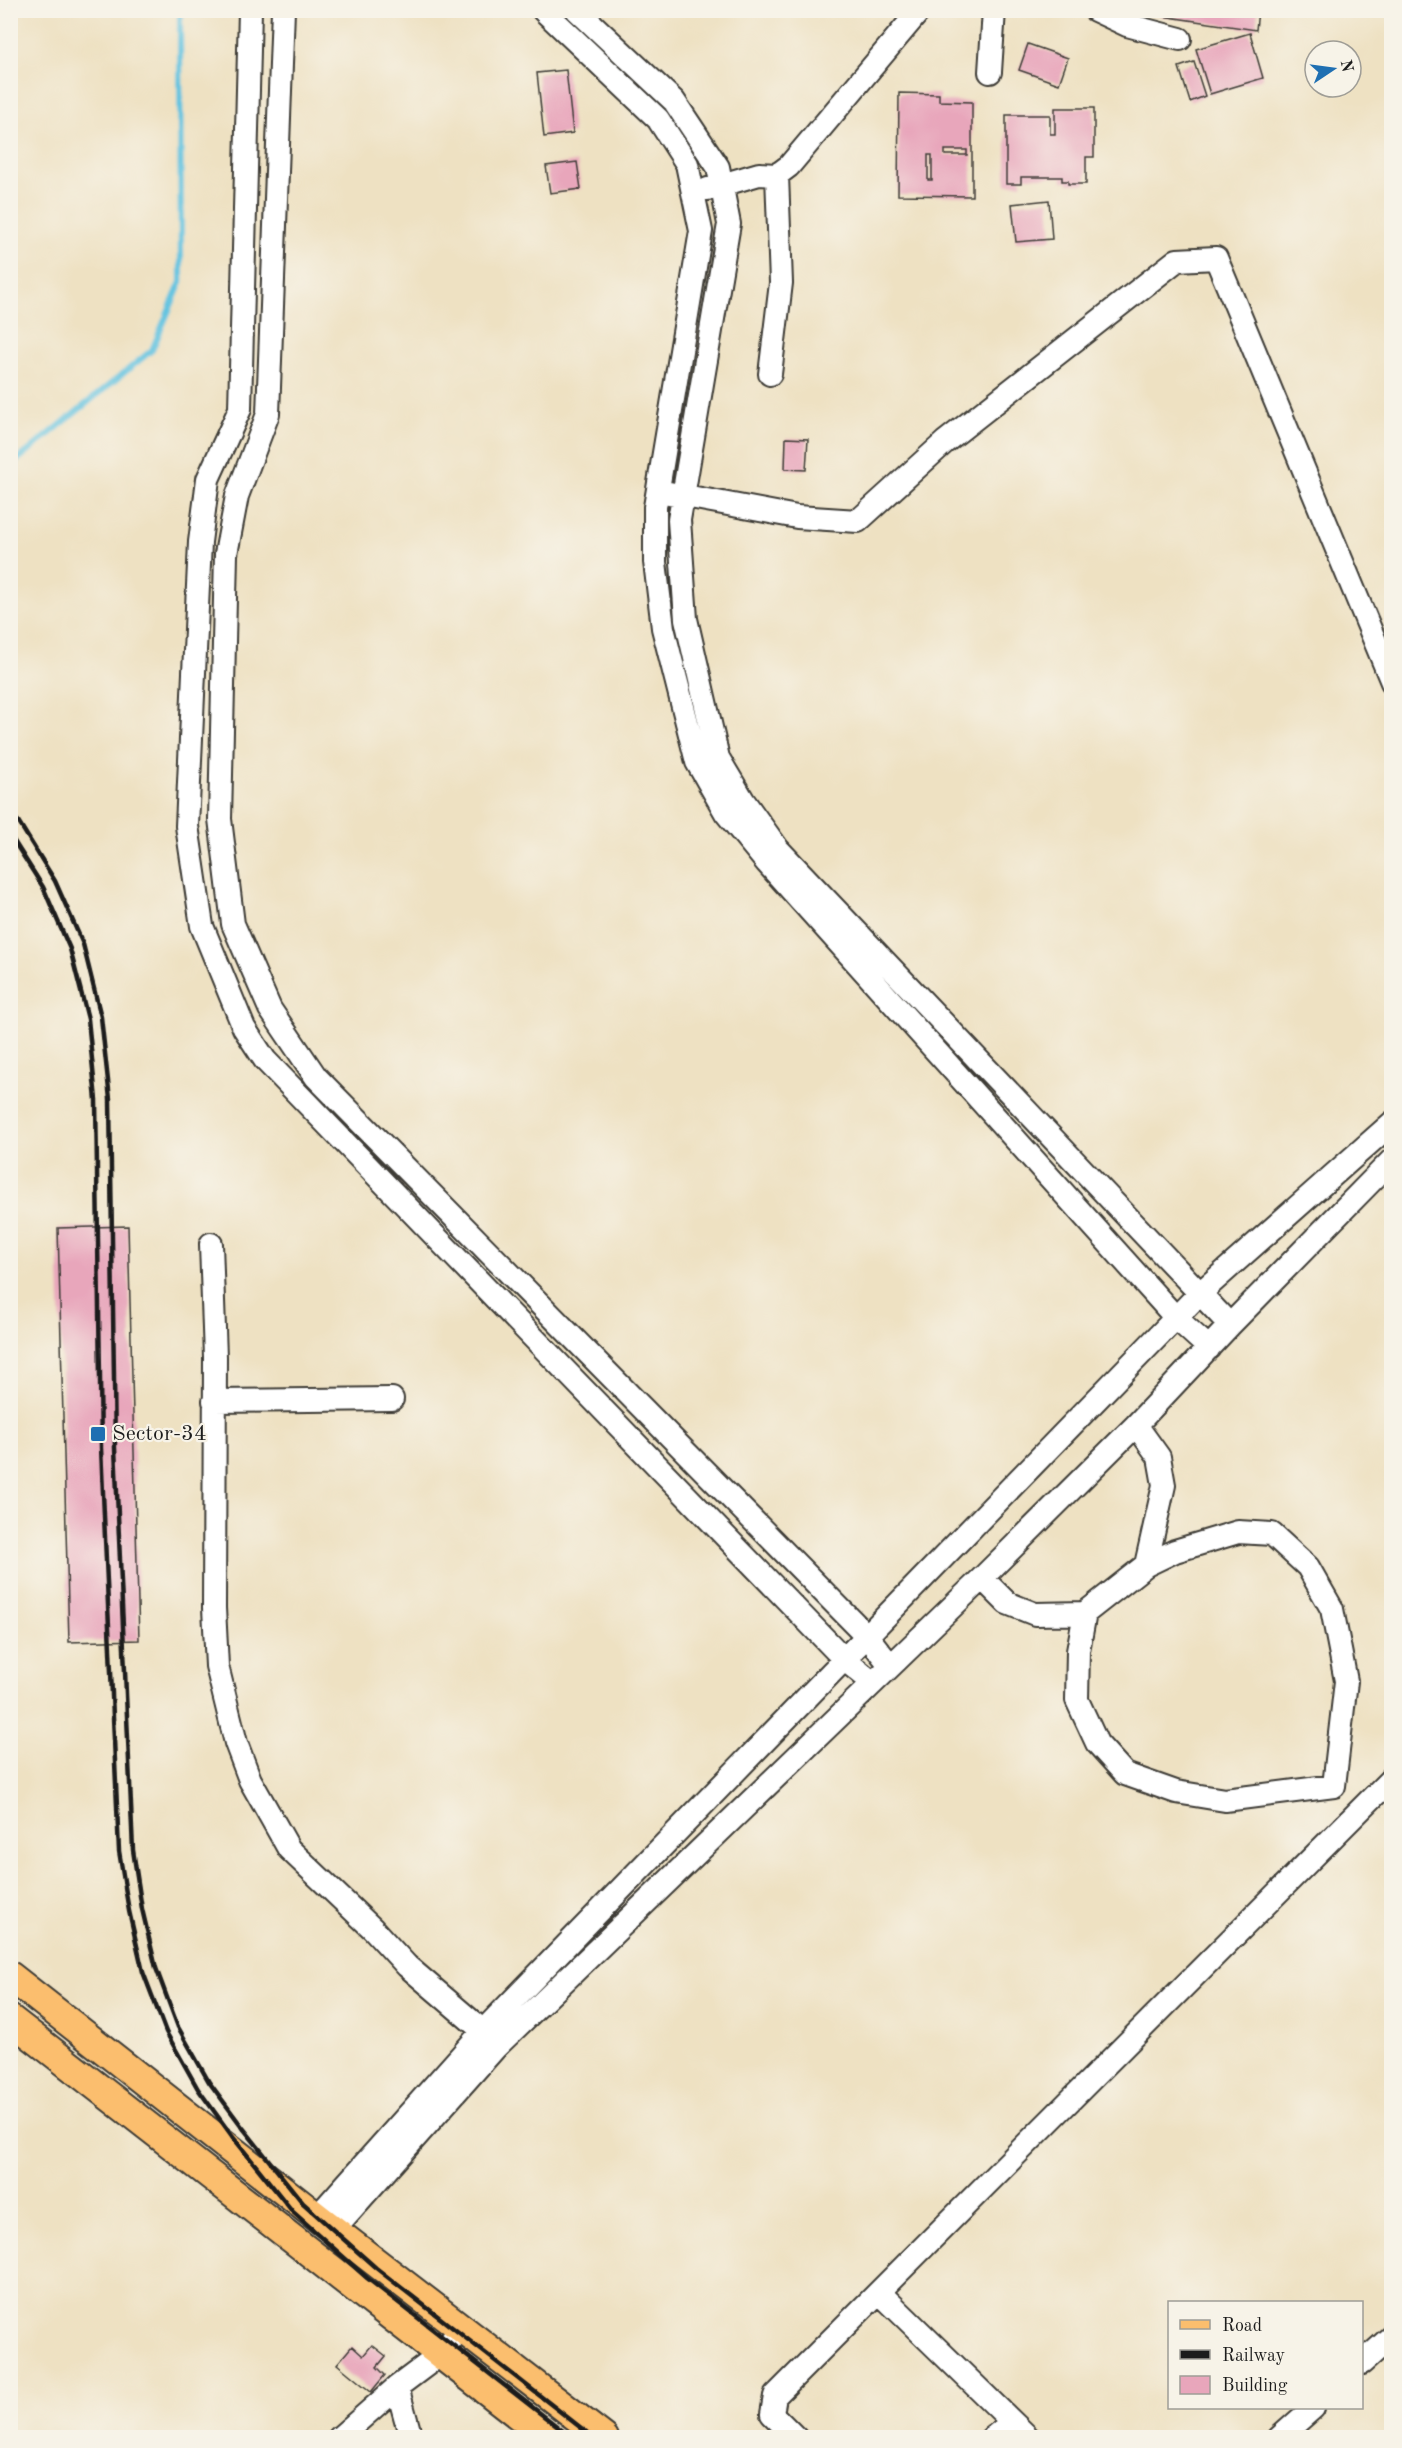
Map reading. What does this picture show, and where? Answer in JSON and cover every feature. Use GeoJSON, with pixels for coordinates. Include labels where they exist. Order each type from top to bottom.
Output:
{"type":"FeatureCollection","features":[{"type":"Feature","properties":{"kind":"main road"},"geometry":{"type":"LineString","coordinates":[[10,1976],[604,2438]]}},
{"type":"Feature","properties":{"kind":"main road"},"geometry":{"type":"LineString","coordinates":[[14,2027],[548,2438]]}},
{"type":"Feature","properties":{"kind":"street"},"geometry":{"type":"LineString","coordinates":[[250,10],[240,409],[208,480],[200,542],[187,826],[202,926],[244,1029],[265,1060],[845,1660],[873,1682]]}},
{"type":"Feature","properties":{"kind":"street"},"geometry":{"type":"LineString","coordinates":[[283,10],[268,414],[237,496],[226,554],[220,819],[233,924],[270,1009],[316,1077],[868,1637],[890,1665]]}},
{"type":"Feature","properties":{"kind":"street"},"geometry":{"type":"LineString","coordinates":[[543,10],[658,118],[687,164],[701,231],[655,507],[655,562],[663,628],[697,762],[726,813],[766,863],[1176,1318],[1209,1348]]}},
{"type":"Feature","properties":{"kind":"street"},"geometry":{"type":"LineString","coordinates":[[577,10],[674,101],[718,167],[722,186],[729,224],[679,520],[686,619],[718,758],[743,800],[778,849],[815,890],[1230,1325]]}},
{"type":"Feature","properties":{"kind":"street"},"geometry":{"type":"LineString","coordinates":[[693,193],[759,174],[777,176],[789,166],[920,10]]}},
{"type":"Feature","properties":{"kind":"street"},"geometry":{"type":"LineString","coordinates":[[990,72],[994,10]]}},
{"type":"Feature","properties":{"kind":"street"},"geometry":{"type":"LineString","coordinates":[[1095,10],[1127,25],[1180,39]]}},
{"type":"Feature","properties":{"kind":"street"},"geometry":{"type":"LineString","coordinates":[[770,374],[781,283],[781,234],[777,176]]}},
{"type":"Feature","properties":{"kind":"street"},"geometry":{"type":"LineString","coordinates":[[658,490],[683,497],[797,517],[858,521],[945,442],[1177,260],[1216,258],[1392,682]]}},
{"type":"Feature","properties":{"kind":"street"},"geometry":{"type":"LineString","coordinates":[[325,2223],[490,2039],[845,1660],[1199,1294],[1392,1123]]}},
{"type":"Feature","properties":{"kind":"street"},"geometry":{"type":"LineString","coordinates":[[490,2039],[982,1578],[1136,1425],[1230,1325],[1392,1160]]}},
{"type":"Feature","properties":{"kind":"street"},"geometry":{"type":"LineString","coordinates":[[211,1244],[215,1357],[214,1608],[217,1666],[236,1743],[250,1780],[289,1849],[373,1929],[407,1966],[490,2039]]}},
{"type":"Feature","properties":{"kind":"street"},"geometry":{"type":"LineString","coordinates":[[214,1401],[392,1399]]}},
{"type":"Feature","properties":{"kind":"street"},"geometry":{"type":"LineString","coordinates":[[1136,1425],[1159,1457],[1164,1485],[1146,1565]]}},
{"type":"Feature","properties":{"kind":"street"},"geometry":{"type":"LineString","coordinates":[[982,1578],[1007,1604],[1035,1614],[1085,1612],[1146,1565],[1175,1551],[1238,1532],[1272,1534],[1308,1567],[1332,1609],[1346,1681],[1334,1786],[1225,1800],[1176,1792],[1125,1774],[1097,1743],[1077,1700],[1078,1651],[1085,1612]]}},
{"type":"Feature","properties":{"kind":"street"},"geometry":{"type":"LineString","coordinates":[[796,2438],[772,2414],[775,2397],[1392,1778]]}},
{"type":"Feature","properties":{"kind":"street"},"geometry":{"type":"LineString","coordinates":[[879,2292],[1029,2438]]}},
{"type":"Feature","properties":{"kind":"street"},"geometry":{"type":"LineString","coordinates":[[339,2438],[397,2387],[441,2354],[462,2327]]}},
{"type":"Feature","properties":{"kind":"street"},"geometry":{"type":"LineString","coordinates":[[1363,2362],[1392,2336]]}},
{"type":"Feature","properties":{"kind":"street"},"geometry":{"type":"LineString","coordinates":[[397,2387],[411,2438]]}},
{"type":"Feature","properties":{"kind":"street"},"geometry":{"type":"LineString","coordinates":[[1279,2438],[1311,2409]]}},
{"type":"Feature","properties":{"kind":"street"},"geometry":{"type":"LineString","coordinates":[[992,2438],[1012,2422]]}},
{"type":"Feature","properties":{"kind":"building"},"geometry":{"type":"Polygon","coordinates":[[[1135,10],[1258,10],[1256,30],[1135,12],[1135,10]]]}},
{"type":"Feature","properties":{"kind":"building"},"geometry":{"type":"Polygon","coordinates":[[[1250,33],[1263,78],[1210,94],[1196,49],[1250,33]]]}},
{"type":"Feature","properties":{"kind":"building"},"geometry":{"type":"Polygon","coordinates":[[[1028,44],[1068,58],[1059,84],[1019,70],[1028,44]]]}},
{"type":"Feature","properties":{"kind":"building"},"geometry":{"type":"Polygon","coordinates":[[[1194,62],[1205,96],[1190,102],[1179,67],[1194,62]]]}},
{"type":"Feature","properties":{"kind":"building"},"geometry":{"type":"Polygon","coordinates":[[[566,70],[573,133],[544,137],[537,73],[566,70]]]}},
{"type":"Feature","properties":{"kind":"building"},"geometry":{"type":"Polygon","coordinates":[[[899,93],[939,94],[939,101],[972,102],[972,196],[898,195],[899,93]],[[945,150],[945,155],[967,155],[967,150],[945,150]],[[928,155],[928,180],[932,180],[932,155],[928,155]]]}},
{"type":"Feature","properties":{"kind":"building"},"geometry":{"type":"Polygon","coordinates":[[[1055,108],[1094,108],[1094,157],[1086,157],[1086,184],[1068,184],[1068,181],[1062,181],[1062,177],[1021,177],[1021,184],[1006,184],[1006,115],[1050,115],[1050,134],[1055,134],[1055,108]]]}},
{"type":"Feature","properties":{"kind":"building"},"geometry":{"type":"Polygon","coordinates":[[[577,162],[581,189],[550,193],[546,166],[577,162]]]}},
{"type":"Feature","properties":{"kind":"building"},"geometry":{"type":"Polygon","coordinates":[[[1049,200],[1052,239],[1016,242],[1012,204],[1049,200]]]}},
{"type":"Feature","properties":{"kind":"building"},"geometry":{"type":"Polygon","coordinates":[[[786,438],[808,439],[806,470],[785,469],[786,438]]]}},
{"type":"Feature","properties":{"kind":"building","name":"Sector-34"},"geometry":{"type":"Polygon","coordinates":[[[128,1226],[139,1640],[69,1642],[58,1228],[128,1226]]]}},
{"type":"Feature","properties":{"kind":"building"},"geometry":{"type":"Polygon","coordinates":[[[372,2345],[386,2356],[377,2367],[385,2375],[371,2392],[337,2364],[352,2346],[363,2356],[372,2345]]]}},
{"type":"Feature","properties":{"kind":"waterway"},"geometry":{"type":"LineString","coordinates":[[10,466],[152,350],[181,282],[180,10]]}},
{"type":"Feature","properties":{"kind":"railway"},"geometry":{"type":"LineString","coordinates":[[10,813],[18,821],[55,881],[83,944],[101,1017],[110,1099],[115,1448],[133,1850],[142,1909],[156,1968],[178,2027],[209,2082],[303,2203],[376,2268],[594,2438]]}},
{"type":"Feature","properties":{"kind":"railway"},"geometry":{"type":"LineString","coordinates":[[10,835],[43,887],[70,949],[88,1019],[96,1100],[101,1448],[119,1851],[129,1911],[143,1972],[166,2032],[198,2089],[232,2136],[293,2212],[367,2278],[572,2438]]}},
{"type":"Feature","properties":{"kind":"place","name":"Sector-34"},"geometry":{"type":"Point","coordinates":[98,1434]}}]}
